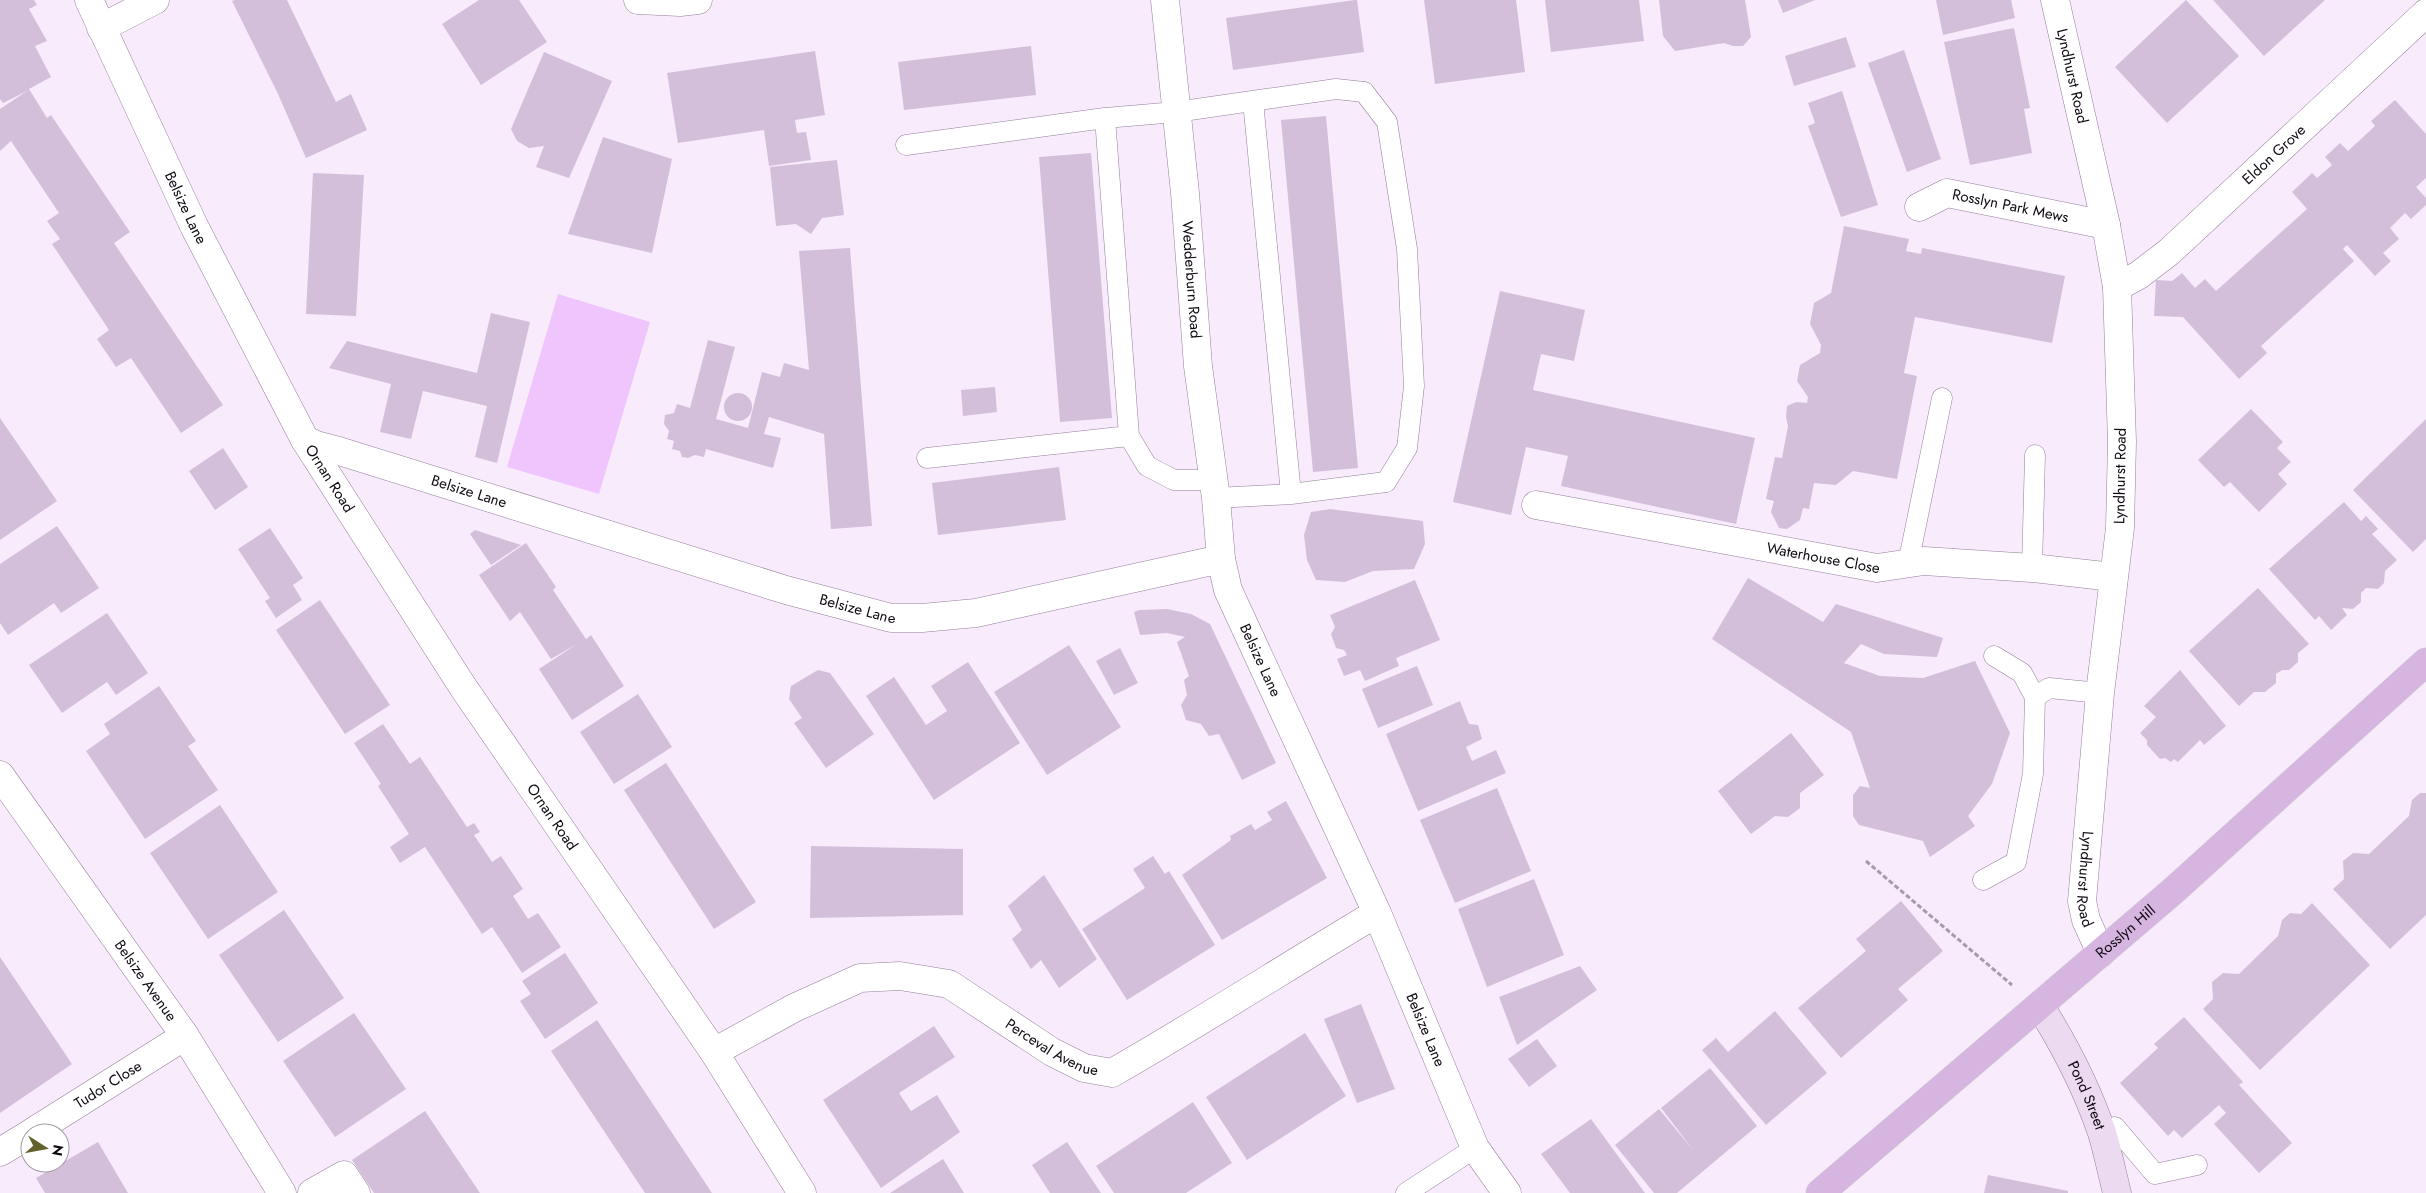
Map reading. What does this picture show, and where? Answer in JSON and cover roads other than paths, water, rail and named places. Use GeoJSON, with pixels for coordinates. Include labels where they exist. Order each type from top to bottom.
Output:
{"type":"FeatureCollection","features":[{"type":"Feature","properties":{"kind":"main road","name":"Rosslyn Hill"},"geometry":{"type":"LineString","coordinates":[[1820,1193],[2101,953],[2371,714],[2426,662]]}},
{"type":"Feature","properties":{"kind":"main road","name":"Pond Street"},"geometry":{"type":"LineString","coordinates":[[2040,1006],[2064,1044],[2102,1134],[2117,1193]]}},
{"type":"Feature","properties":{"kind":"street","name":"Belsize Lane"},"geometry":{"type":"LineString","coordinates":[[89,0],[194,226],[305,440],[786,590],[891,618],[922,618],[976,612],[1221,559],[1228,590],[1377,913],[1475,1148],[1507,1193]]}},
{"type":"Feature","properties":{"kind":"street"},"geometry":{"type":"LineString","coordinates":[[101,28],[155,0]]}},
{"type":"Feature","properties":{"kind":"street"},"geometry":{"type":"LineString","coordinates":[[638,0],[680,2],[698,0]]}},
{"type":"Feature","properties":{"kind":"street","name":"Wedderburn Road"},"geometry":{"type":"LineString","coordinates":[[1165,0],[1198,366],[1215,489],[1221,559]]}},
{"type":"Feature","properties":{"kind":"street","name":"Lyndhurst Road"},"geometry":{"type":"LineString","coordinates":[[2055,0],[2106,225],[2117,287],[2122,442],[2120,528],[2100,693],[2082,900],[2086,920],[2101,953]]}},
{"type":"Feature","properties":{"kind":"street","name":"Eldon Grove"},"geometry":{"type":"LineString","coordinates":[[2117,287],[2139,275],[2169,252],[2426,13]]}},
{"type":"Feature","properties":{"kind":"street","name":"Rosslyn Park Mews"},"geometry":{"type":"LineString","coordinates":[[1919,207],[1947,193],[2106,225]]}},
{"type":"Feature","properties":{"kind":"street","name":"Ornan Road"},"geometry":{"type":"LineString","coordinates":[[305,440],[463,687],[714,1052],[802,1193]]}},
{"type":"Feature","properties":{"kind":"street","name":"Waterhouse Close"},"geometry":{"type":"LineString","coordinates":[[1536,505],[1877,568],[1924,561],[2032,568],[2113,578]]}},
{"type":"Feature","properties":{"kind":"street","name":"Belsize Avenue"},"geometry":{"type":"LineString","coordinates":[[0,775],[185,1036],[282,1193]]}},
{"type":"Feature","properties":{"kind":"street","name":"Perceval Avenue"},"geometry":{"type":"LineString","coordinates":[[714,1052],[794,1008],[860,978],[900,976],[949,984],[1052,1052],[1084,1068],[1112,1073],[1201,1022],[1377,913]]}},
{"type":"Feature","properties":{"kind":"street","name":"Tudor Close"},"geometry":{"type":"LineString","coordinates":[[46,1123],[185,1036]]}},
{"type":"Feature","properties":{"kind":"street","name":"Tudor Close"},"geometry":{"type":"LineString","coordinates":[[0,1152],[20,1139]]}},
{"type":"Feature","properties":{"kind":"street"},"geometry":{"type":"LineString","coordinates":[[312,1193],[344,1175],[356,1193]]}},
{"type":"Feature","properties":{"kind":"lane"},"geometry":{"type":"LineString","coordinates":[[906,145],[1105,118],[1176,112],[1336,89],[1364,92],[1387,122],[1407,248],[1414,386],[1407,448],[1386,482],[1291,494],[1215,489],[1174,480],[1147,466],[1129,436],[1105,118]]}},
{"type":"Feature","properties":{"kind":"lane"},"geometry":{"type":"LineString","coordinates":[[1253,101],[1291,494]]}},
{"type":"Feature","properties":{"kind":"lane"},"geometry":{"type":"LineString","coordinates":[[1908,564],[1942,398]]}},
{"type":"Feature","properties":{"kind":"lane"},"geometry":{"type":"LineString","coordinates":[[927,458],[1129,436]]}},
{"type":"Feature","properties":{"kind":"lane"},"geometry":{"type":"LineString","coordinates":[[2032,568],[2035,455]]}},
{"type":"Feature","properties":{"kind":"lane"},"geometry":{"type":"LineString","coordinates":[[1983,880],[2016,862],[2033,774],[2035,696],[2022,672],[1994,656]]}},
{"type":"Feature","properties":{"kind":"lane"},"geometry":{"type":"LineString","coordinates":[[2035,696],[2050,688],[2100,693]]}},
{"type":"Feature","properties":{"kind":"lane"},"geometry":{"type":"LineString","coordinates":[[2102,1134],[2115,1127],[2155,1174],[2197,1165]]}},
{"type":"Feature","properties":{"kind":"lane"},"geometry":{"type":"LineString","coordinates":[[1406,1193],[1448,1168],[1475,1148]]}}]}
